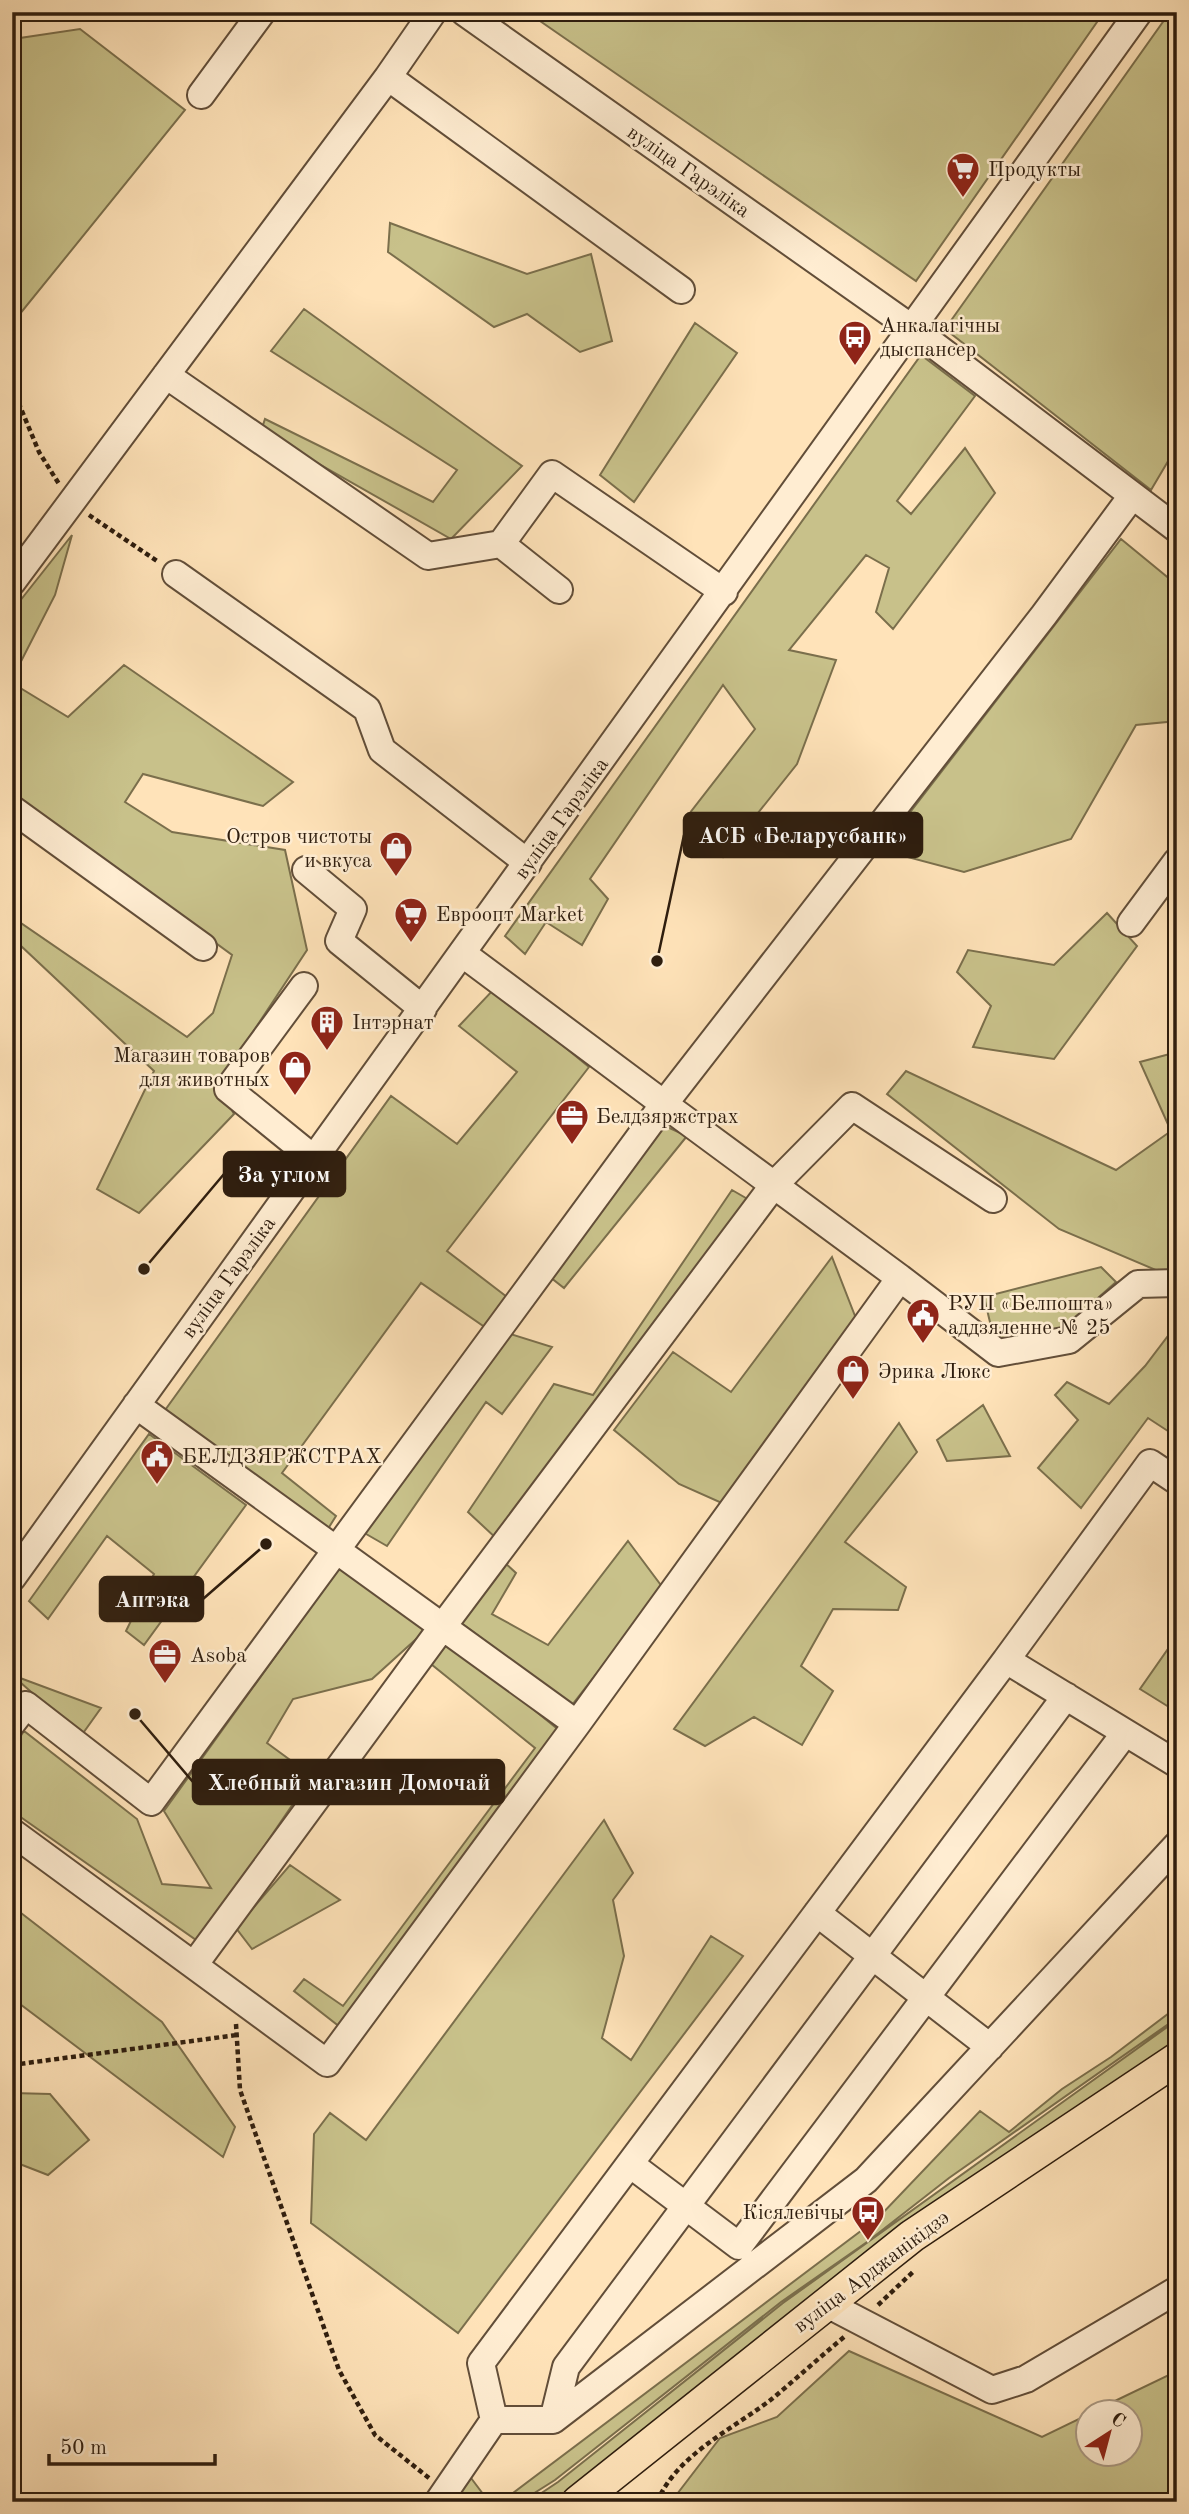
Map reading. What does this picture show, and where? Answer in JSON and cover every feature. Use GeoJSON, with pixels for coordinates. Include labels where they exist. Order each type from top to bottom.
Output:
{"type":"FeatureCollection","features":[{"type":"Feature","properties":{"kind":"main road","name":"вуліца Арджанікідзэ"},"geometry":{"type":"LineString","coordinates":[[578,2502],[912,2236],[1177,2059]]}},
{"type":"Feature","properties":{"kind":"street"},"geometry":{"type":"LineString","coordinates":[[201,95],[262,12]]}},
{"type":"Feature","properties":{"kind":"street"},"geometry":{"type":"LineString","coordinates":[[12,582],[388,77],[433,12]]}},
{"type":"Feature","properties":{"kind":"street","name":"вуліца Гарэліка"},"geometry":{"type":"LineString","coordinates":[[464,12],[913,330],[1177,529]]}},
{"type":"Feature","properties":{"kind":"street","name":"вуліца Гарэліка"},"geometry":{"type":"LineString","coordinates":[[12,1578],[913,330],[1139,12]]}},
{"type":"Feature","properties":{"kind":"street"},"geometry":{"type":"LineString","coordinates":[[388,77],[681,290]]}},
{"type":"Feature","properties":{"kind":"street"},"geometry":{"type":"LineString","coordinates":[[166,375],[428,556],[501,544],[552,474],[724,592]]}},
{"type":"Feature","properties":{"kind":"street"},"geometry":{"type":"LineString","coordinates":[[17,1707],[151,1802],[664,1104],[1044,615],[1132,496]]}},
{"type":"Feature","properties":{"kind":"street"},"geometry":{"type":"LineString","coordinates":[[501,544],[559,590]]}},
{"type":"Feature","properties":{"kind":"street"},"geometry":{"type":"LineString","coordinates":[[176,573],[367,709],[382,750],[528,863]]}},
{"type":"Feature","properties":{"kind":"street"},"geometry":{"type":"LineString","coordinates":[[12,809],[203,947]]}},
{"type":"Feature","properties":{"kind":"street"},"geometry":{"type":"LineString","coordinates":[[1132,923],[1177,861]]}},
{"type":"Feature","properties":{"kind":"street"},"geometry":{"type":"LineString","coordinates":[[306,870],[353,909],[339,941],[423,1009]]}},
{"type":"Feature","properties":{"kind":"street"},"geometry":{"type":"LineString","coordinates":[[463,954],[998,1353],[1069,1340],[1138,1284],[1177,1283]]}},
{"type":"Feature","properties":{"kind":"street"},"geometry":{"type":"LineString","coordinates":[[304,986],[228,1089],[313,1158]]}},
{"type":"Feature","properties":{"kind":"street"},"geometry":{"type":"LineString","coordinates":[[194,1965],[443,1626],[773,1186],[852,1105],[993,1199]]}},
{"type":"Feature","properties":{"kind":"street"},"geometry":{"type":"LineString","coordinates":[[12,1832],[327,2063],[578,1724],[900,1278]]}},
{"type":"Feature","properties":{"kind":"street"},"geometry":{"type":"LineString","coordinates":[[136,1405],[578,1724]]}},
{"type":"Feature","properties":{"kind":"street"},"geometry":{"type":"LineString","coordinates":[[442,2497],[494,2420],[481,2363],[1150,1463],[1177,1480]]}},
{"type":"Feature","properties":{"kind":"street"},"geometry":{"type":"LineString","coordinates":[[1006,1660],[1177,1764]]}},
{"type":"Feature","properties":{"kind":"street"},"geometry":{"type":"LineString","coordinates":[[553,2420],[566,2367],[1066,1696]]}},
{"type":"Feature","properties":{"kind":"street"},"geometry":{"type":"LineString","coordinates":[[747,2256],[927,1996],[1125,1733]]}},
{"type":"Feature","properties":{"kind":"street"},"geometry":{"type":"LineString","coordinates":[[494,2420],[553,2420],[747,2256],[866,2180],[1177,1845]]}},
{"type":"Feature","properties":{"kind":"street"},"geometry":{"type":"LineString","coordinates":[[817,1913],[990,2047]]}},
{"type":"Feature","properties":{"kind":"street"},"geometry":{"type":"LineString","coordinates":[[630,2164],[747,2256]]}},
{"type":"Feature","properties":{"kind":"street"},"geometry":{"type":"LineString","coordinates":[[827,2304],[992,2390],[1026,2379],[1177,2290]]}},
{"type":"Feature","properties":{"kind":"path"},"geometry":{"type":"LineString","coordinates":[[235,1996],[240,2090],[339,2370],[375,2435],[442,2497]]}},
{"type":"Feature","properties":{"kind":"path"},"geometry":{"type":"LineString","coordinates":[[12,2066],[236,2035]]}},
{"type":"Feature","properties":{"kind":"path"},"geometry":{"type":"LineString","coordinates":[[657,2502],[664,2486],[688,2461],[722,2432],[747,2418],[773,2398],[862,2322],[918,2267]]}},
{"type":"Feature","properties":{"kind":"shaded area"},"geometry":{"type":"Polygon","coordinates":[[[527,12],[1104,12],[916,281],[527,12]]]}},
{"type":"Feature","properties":{"kind":"shaded area"},"geometry":{"type":"Polygon","coordinates":[[[1170,12],[1177,12],[1177,446],[1151,490],[945,329],[1170,12]]]}},
{"type":"Feature","properties":{"kind":"shaded area"},"geometry":{"type":"Polygon","coordinates":[[[80,29],[185,110],[15,320],[12,317],[12,45],[20,38],[80,29]]]}},
{"type":"Feature","properties":{"kind":"shaded area"},"geometry":{"type":"Polygon","coordinates":[[[390,223],[527,274],[591,254],[612,341],[580,352],[527,314],[494,327],[388,252],[390,223]]]}},
{"type":"Feature","properties":{"kind":"shaded area"},"geometry":{"type":"Polygon","coordinates":[[[304,309],[522,466],[451,539],[261,431],[265,419],[433,502],[457,470],[271,351],[304,309]]]}},
{"type":"Feature","properties":{"kind":"shaded area"},"geometry":{"type":"Polygon","coordinates":[[[695,323],[737,353],[634,502],[600,475],[695,323]]]}},
{"type":"Feature","properties":{"kind":"shaded area"},"geometry":{"type":"Polygon","coordinates":[[[921,355],[975,396],[897,501],[911,514],[965,448],[995,493],[893,629],[876,612],[889,568],[866,555],[789,650],[836,660],[797,764],[723,857],[686,818],[755,729],[723,685],[590,879],[608,899],[582,945],[546,922],[525,954],[505,936],[921,355]]]}},
{"type":"Feature","properties":{"kind":"shaded area"},"geometry":{"type":"Polygon","coordinates":[[[72,535],[55,595],[12,679],[12,611],[72,535]]]}},
{"type":"Feature","properties":{"kind":"shaded area"},"geometry":{"type":"Polygon","coordinates":[[[1121,539],[1177,585],[1177,721],[1136,725],[1071,839],[964,872],[881,850],[1121,539]]]}},
{"type":"Feature","properties":{"kind":"shaded area"},"geometry":{"type":"Polygon","coordinates":[[[124,665],[293,782],[263,806],[143,774],[125,802],[172,832],[285,850],[307,950],[218,1085],[234,1114],[139,1213],[97,1189],[154,1071],[21,946],[12,949],[12,917],[187,1037],[213,1013],[232,955],[12,794],[12,683],[68,717],[124,665]]]}},
{"type":"Feature","properties":{"kind":"shaded area"},"geometry":{"type":"Polygon","coordinates":[[[1107,913],[1137,946],[1054,1059],[973,1047],[991,1006],[957,972],[968,950],[1054,965],[1107,913]]]}},
{"type":"Feature","properties":{"kind":"shaded area"},"geometry":{"type":"Polygon","coordinates":[[[494,989],[589,1067],[447,1251],[507,1297],[489,1330],[421,1283],[282,1473],[336,1516],[326,1532],[163,1413],[391,1096],[457,1144],[517,1072],[459,1026],[494,989]]]}},
{"type":"Feature","properties":{"kind":"shaded area"},"geometry":{"type":"Polygon","coordinates":[[[1177,1052],[1177,1279],[1059,1229],[887,1094],[906,1071],[1116,1170],[1171,1131],[1140,1062],[1177,1052]]]}},
{"type":"Feature","properties":{"kind":"shaded area"},"geometry":{"type":"Polygon","coordinates":[[[663,1125],[687,1136],[564,1288],[550,1277],[663,1125]]]}},
{"type":"Feature","properties":{"kind":"shaded area"},"geometry":{"type":"Polygon","coordinates":[[[732,1190],[751,1201],[498,1540],[468,1512],[554,1384],[593,1395],[732,1190]]]}},
{"type":"Feature","properties":{"kind":"shaded area"},"geometry":{"type":"Polygon","coordinates":[[[832,1257],[857,1321],[724,1504],[679,1484],[614,1430],[673,1352],[731,1392],[832,1257]]]}},
{"type":"Feature","properties":{"kind":"shaded area"},"geometry":{"type":"Polygon","coordinates":[[[1101,1267],[1116,1282],[1057,1334],[994,1339],[984,1297],[1101,1267]]]}},
{"type":"Feature","properties":{"kind":"shaded area"},"geometry":{"type":"Polygon","coordinates":[[[1177,1324],[1177,1437],[1148,1418],[1081,1508],[1038,1468],[1078,1420],[1055,1395],[1067,1382],[1109,1404],[1145,1366],[1177,1324]]]}},
{"type":"Feature","properties":{"kind":"shaded area"},"geometry":{"type":"Polygon","coordinates":[[[507,1333],[552,1347],[502,1414],[486,1402],[387,1546],[361,1531],[507,1333]]]}},
{"type":"Feature","properties":{"kind":"shaded area"},"geometry":{"type":"Polygon","coordinates":[[[983,1405],[1010,1456],[947,1461],[937,1440],[983,1405]]]}},
{"type":"Feature","properties":{"kind":"shaded area"},"geometry":{"type":"Polygon","coordinates":[[[899,1423],[917,1452],[845,1542],[906,1587],[898,1610],[833,1609],[801,1666],[833,1691],[802,1745],[754,1717],[705,1746],[674,1729],[899,1423]]]}},
{"type":"Feature","properties":{"kind":"shaded area"},"geometry":{"type":"Polygon","coordinates":[[[149,1434],[246,1505],[144,1645],[126,1631],[154,1574],[107,1536],[48,1619],[29,1601],[149,1434]]]}},
{"type":"Feature","properties":{"kind":"shaded area"},"geometry":{"type":"Polygon","coordinates":[[[628,1541],[663,1588],[572,1705],[461,1623],[504,1562],[516,1573],[492,1614],[548,1645],[628,1541]]]}},
{"type":"Feature","properties":{"kind":"shaded area"},"geometry":{"type":"Polygon","coordinates":[[[341,1565],[425,1631],[372,1679],[293,1699],[267,1743],[312,1776],[199,1942],[12,1811],[12,1749],[24,1731],[137,1819],[162,1884],[211,1888],[164,1811],[341,1565]]]}},
{"type":"Feature","properties":{"kind":"shaded area"},"geometry":{"type":"Polygon","coordinates":[[[1177,1636],[1177,1712],[1140,1689],[1177,1636]]]}},
{"type":"Feature","properties":{"kind":"shaded area"},"geometry":{"type":"Polygon","coordinates":[[[448,1640],[560,1731],[340,2027],[294,1991],[304,1979],[343,2006],[535,1748],[431,1664],[448,1640]]]}},
{"type":"Feature","properties":{"kind":"shaded area"},"geometry":{"type":"Polygon","coordinates":[[[12,1675],[101,1708],[81,1736],[12,1675]]]}},
{"type":"Feature","properties":{"kind":"shaded area"},"geometry":{"type":"Polygon","coordinates":[[[604,1820],[633,1873],[613,1900],[624,1956],[602,2038],[631,2060],[711,1936],[743,1956],[458,2333],[311,2223],[314,2134],[330,2113],[366,2140],[604,1820]]]}},
{"type":"Feature","properties":{"kind":"shaded area"},"geometry":{"type":"Polygon","coordinates":[[[290,1865],[340,1900],[252,1949],[236,1928],[290,1865]]]}},
{"type":"Feature","properties":{"kind":"shaded area"},"geometry":{"type":"Polygon","coordinates":[[[12,1906],[162,2022],[235,2127],[223,2157],[12,1998],[12,1906]]]}},
{"type":"Feature","properties":{"kind":"shaded area"},"geometry":{"type":"Polygon","coordinates":[[[1177,2007],[1177,2018],[949,2178],[867,2242],[781,2302],[555,2480],[520,2502],[501,2502],[878,2218],[980,2111],[1009,2132],[1062,2089],[1111,2057],[1177,2007]]]}},
{"type":"Feature","properties":{"kind":"shaded area"},"geometry":{"type":"Polygon","coordinates":[[[1177,2020],[1177,2059],[578,2502],[528,2502],[558,2482],[783,2303],[1177,2020]]]}},
{"type":"Feature","properties":{"kind":"shaded area"},"geometry":{"type":"Polygon","coordinates":[[[12,2093],[50,2094],[89,2140],[48,2175],[12,2161],[12,2093]]]}},
{"type":"Feature","properties":{"kind":"shaded area"},"geometry":{"type":"Polygon","coordinates":[[[849,2351],[1042,2437],[1074,2421],[1074,2468],[1144,2468],[1144,2398],[1121,2398],[1177,2371],[1177,2502],[671,2502],[720,2438],[777,2417],[849,2351]]]}},
{"type":"Feature","properties":{"kind":"shaded area"},"geometry":{"type":"Polygon","coordinates":[[[462,2466],[489,2502],[438,2502],[462,2466]]]}},
{"type":"Feature","properties":{"kind":"place","name":"Продукты"},"geometry":{"type":"Point","coordinates":[963,199]}},
{"type":"Feature","properties":{"kind":"place","name":"Анкалагічны дыспансер"},"geometry":{"type":"Point","coordinates":[855,367]}},
{"type":"Feature","properties":{"kind":"place","name":"Остров чистоты и вкуса"},"geometry":{"type":"Point","coordinates":[396,878]}},
{"type":"Feature","properties":{"kind":"place","name":"Евроопт Market"},"geometry":{"type":"Point","coordinates":[411,944]}},
{"type":"Feature","properties":{"kind":"place","name":"АСБ «Беларусбанк»"},"geometry":{"type":"Point","coordinates":[657,961]}},
{"type":"Feature","properties":{"kind":"place","name":"Інтэрнат"},"geometry":{"type":"Point","coordinates":[327,1052]}},
{"type":"Feature","properties":{"kind":"place","name":"Магазин товаров для животных"},"geometry":{"type":"Point","coordinates":[295,1097]}},
{"type":"Feature","properties":{"kind":"place","name":"Белдзяржстрах"},"geometry":{"type":"Point","coordinates":[572,1146]}},
{"type":"Feature","properties":{"kind":"place","name":"За углом"},"geometry":{"type":"Point","coordinates":[144,1269]}},
{"type":"Feature","properties":{"kind":"place","name":"РУП «Белпошта» аддзяленне № 25"},"geometry":{"type":"Point","coordinates":[923,1345]}},
{"type":"Feature","properties":{"kind":"place","name":"Эрика Люкс"},"geometry":{"type":"Point","coordinates":[853,1401]}},
{"type":"Feature","properties":{"kind":"place","name":"БЕЛДЗЯРЖСТРАХ"},"geometry":{"type":"Point","coordinates":[157,1486]}},
{"type":"Feature","properties":{"kind":"place","name":"Аптэка"},"geometry":{"type":"Point","coordinates":[266,1544]}},
{"type":"Feature","properties":{"kind":"place","name":"Asoba"},"geometry":{"type":"Point","coordinates":[165,1685]}},
{"type":"Feature","properties":{"kind":"place","name":"Хлебный магазин Домочай"},"geometry":{"type":"Point","coordinates":[135,1714]}},
{"type":"Feature","properties":{"kind":"place","name":"Кісялевічы"},"geometry":{"type":"Point","coordinates":[868,2242]}}]}
